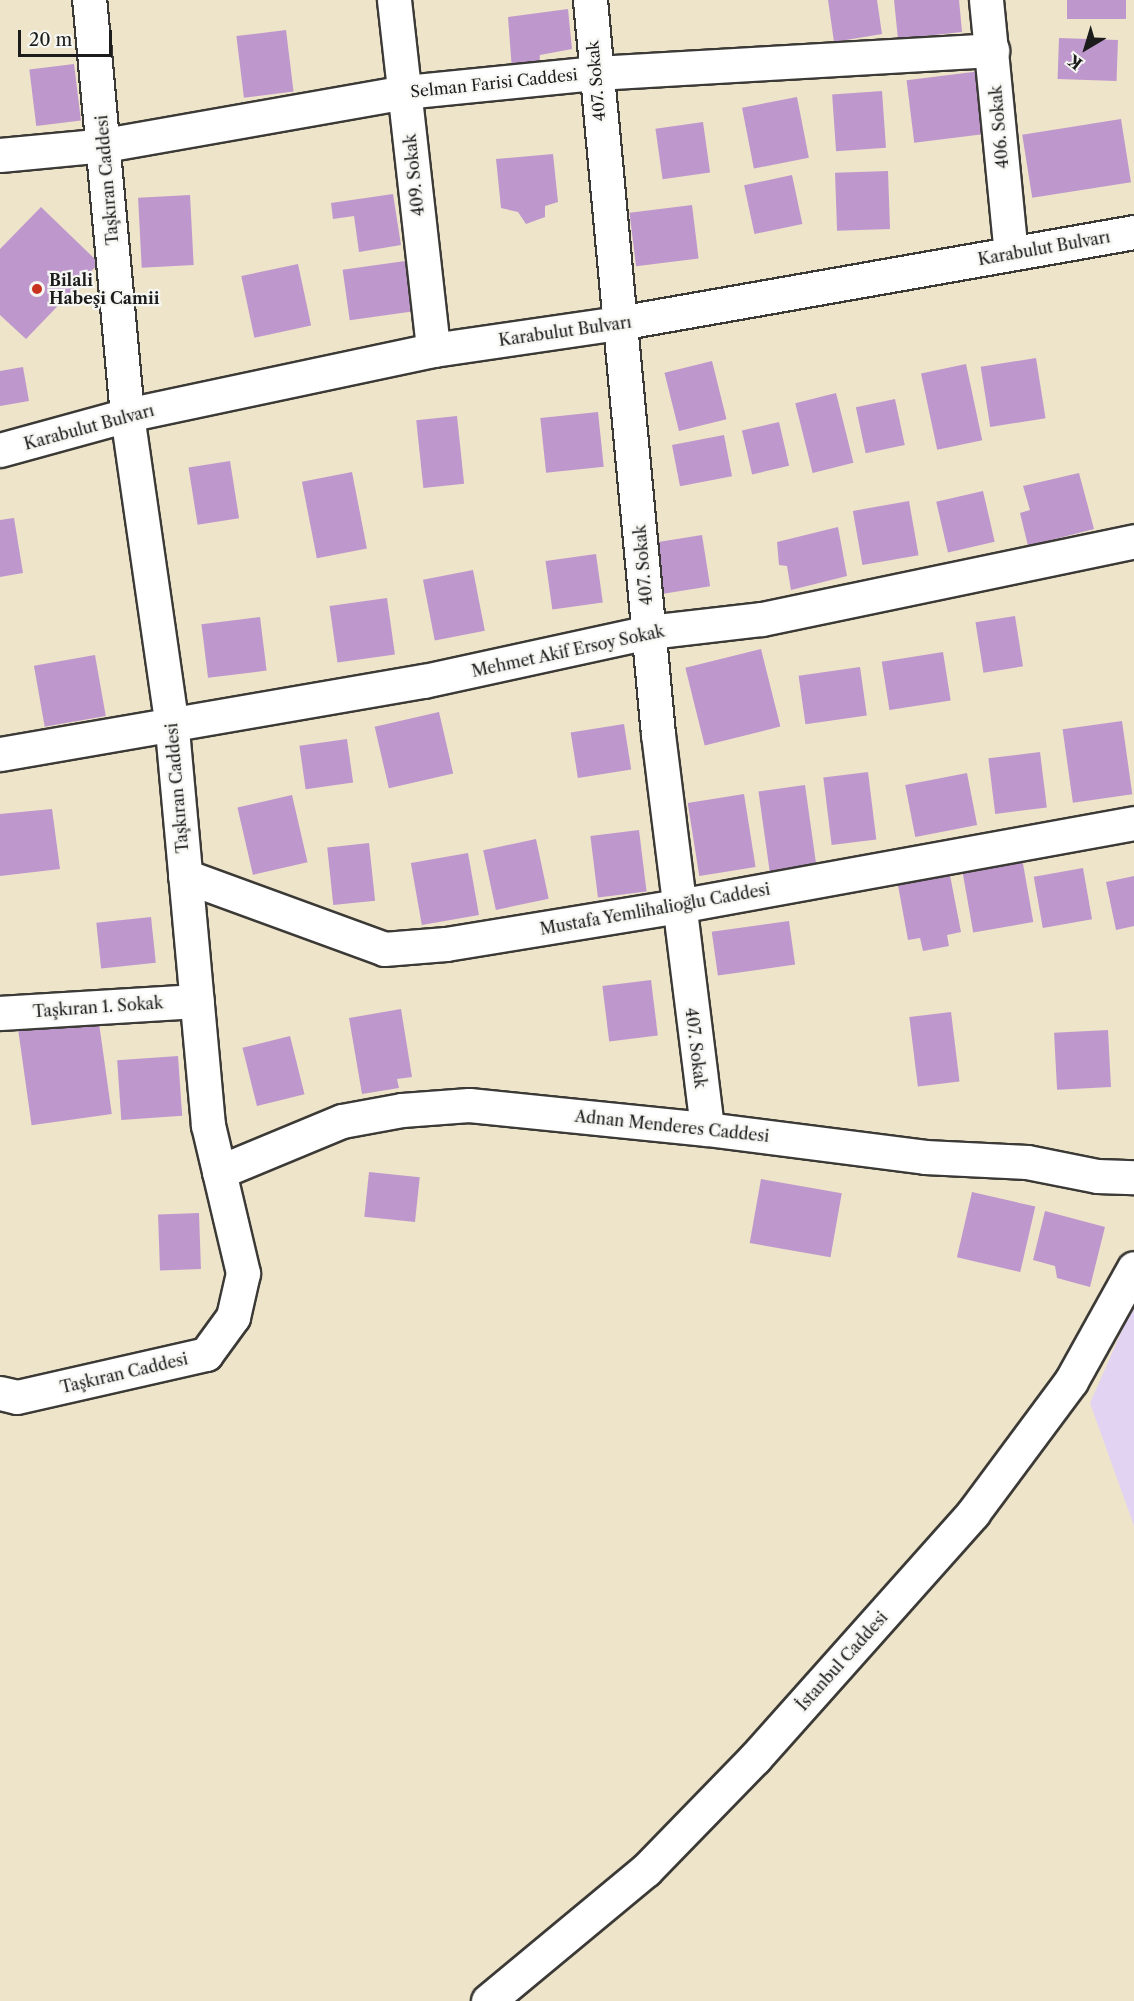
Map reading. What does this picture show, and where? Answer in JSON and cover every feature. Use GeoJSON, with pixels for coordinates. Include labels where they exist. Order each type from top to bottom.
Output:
{"type":"FeatureCollection","features":[{"type":"Feature","properties":{"kind":"street","name":"Taşkıran Caddesi"},"geometry":{"type":"LineString","coordinates":[[0,1393],[17,1397],[206,1354],[233,1317],[243,1273],[208,1125],[172,727],[127,415],[105,145],[89,0]]}},
{"type":"Feature","properties":{"kind":"street","name":"409. Sokak"},"geometry":{"type":"LineString","coordinates":[[394,0],[433,350]]}},
{"type":"Feature","properties":{"kind":"street","name":"407. Sokak"},"geometry":{"type":"LineString","coordinates":[[590,0],[595,73],[649,632],[678,906],[707,1129]]}},
{"type":"Feature","properties":{"kind":"street","name":"406. Sokak"},"geometry":{"type":"LineString","coordinates":[[986,0],[1011,253]]}},
{"type":"Feature","properties":{"kind":"street","name":"Selman Farisi Caddesi"},"geometry":{"type":"LineString","coordinates":[[0,155],[105,145],[405,92],[595,73],[992,50]]}},
{"type":"Feature","properties":{"kind":"street","name":"Karabulut Bulvarı"},"geometry":{"type":"LineString","coordinates":[[0,450],[127,415],[433,350],[619,323],[1134,232]]}},
{"type":"Feature","properties":{"kind":"street","name":"Mehmet Akif Ersoy Sokak"},"geometry":{"type":"LineString","coordinates":[[0,754],[172,727],[424,681],[649,632],[762,619],[1134,541]]}},
{"type":"Feature","properties":{"kind":"street","name":"Mustafa Yemlihalioğlu Caddesi"},"geometry":{"type":"LineString","coordinates":[[185,876],[384,949],[446,944],[678,906],[1134,823]]}},
{"type":"Feature","properties":{"kind":"street","name":"Taşkıran 1. Sokak"},"geometry":{"type":"LineString","coordinates":[[0,1013],[196,1001]]}},
{"type":"Feature","properties":{"kind":"street","name":"Adnan Menderes Caddesi"},"geometry":{"type":"LineString","coordinates":[[219,1172],[342,1121],[402,1110],[469,1105],[707,1129],[925,1157],[1027,1162],[1097,1176],[1134,1178]]}},
{"type":"Feature","properties":{"kind":"street","name":"İstanbul Caddesi"},"geometry":{"type":"LineString","coordinates":[[488,2001],[646,1870],[755,1758],[974,1513],[1071,1381],[1134,1268]]}},
{"type":"Feature","properties":{"kind":"shaded area"},"geometry":{"type":"Polygon","coordinates":[[[1134,1303],[1134,1526],[1090,1403],[1134,1303]]]}},
{"type":"Feature","properties":{"kind":"building"},"geometry":{"type":"Polygon","coordinates":[[[828,0],[877,0],[882,34],[834,42],[828,0]]]}},
{"type":"Feature","properties":{"kind":"building"},"geometry":{"type":"Polygon","coordinates":[[[894,0],[959,0],[962,32],[898,39],[894,0]]]}},
{"type":"Feature","properties":{"kind":"building"},"geometry":{"type":"Polygon","coordinates":[[[1067,0],[1126,0],[1126,19],[1067,19],[1067,0]]]}},
{"type":"Feature","properties":{"kind":"building"},"geometry":{"type":"Polygon","coordinates":[[[568,9],[572,49],[540,55],[539,67],[512,70],[508,17],[568,9]]]}},
{"type":"Feature","properties":{"kind":"building"},"geometry":{"type":"Polygon","coordinates":[[[286,30],[294,92],[244,98],[236,36],[286,30]]]}},
{"type":"Feature","properties":{"kind":"building"},"geometry":{"type":"Polygon","coordinates":[[[1059,38],[1118,40],[1117,81],[1058,79],[1059,38]]]}},
{"type":"Feature","properties":{"kind":"building"},"geometry":{"type":"Polygon","coordinates":[[[74,64],[81,121],[36,126],[29,69],[74,64]]]}},
{"type":"Feature","properties":{"kind":"building"},"geometry":{"type":"Polygon","coordinates":[[[981,71],[989,134],[914,143],[907,80],[981,71]]]}},
{"type":"Feature","properties":{"kind":"building"},"geometry":{"type":"Polygon","coordinates":[[[882,91],[886,148],[836,151],[832,94],[882,91]]]}},
{"type":"Feature","properties":{"kind":"building"},"geometry":{"type":"Polygon","coordinates":[[[797,97],[809,158],[754,169],[742,108],[797,97]]]}},
{"type":"Feature","properties":{"kind":"building"},"geometry":{"type":"Polygon","coordinates":[[[1121,119],[1131,182],[1032,198],[1022,135],[1121,119]]]}},
{"type":"Feature","properties":{"kind":"building"},"geometry":{"type":"Polygon","coordinates":[[[703,122],[710,173],[663,179],[655,129],[703,122]]]}},
{"type":"Feature","properties":{"kind":"building"},"geometry":{"type":"Polygon","coordinates":[[[553,154],[558,202],[545,206],[545,217],[526,224],[518,212],[501,208],[496,159],[553,154]]]}},
{"type":"Feature","properties":{"kind":"building"},"geometry":{"type":"Polygon","coordinates":[[[888,171],[890,229],[837,231],[835,173],[888,171]]]}},
{"type":"Feature","properties":{"kind":"building"},"geometry":{"type":"Polygon","coordinates":[[[792,175],[802,224],[754,234],[744,185],[792,175]]]}},
{"type":"Feature","properties":{"kind":"building"},"geometry":{"type":"Polygon","coordinates":[[[393,194],[401,245],[359,252],[354,216],[333,219],[331,203],[393,194]]]}},
{"type":"Feature","properties":{"kind":"building"},"geometry":{"type":"Polygon","coordinates":[[[190,195],[194,265],[142,268],[138,198],[190,195]]]}},
{"type":"Feature","properties":{"kind":"building"},"geometry":{"type":"Polygon","coordinates":[[[692,205],[699,259],[636,266],[629,213],[692,205]]]}},
{"type":"Feature","properties":{"kind":"building","name":"Bilali Habeşi Camii"},"geometry":{"type":"Polygon","coordinates":[[[41,207],[99,263],[26,339],[0,315],[0,249],[41,207]]]}},
{"type":"Feature","properties":{"kind":"building"},"geometry":{"type":"Polygon","coordinates":[[[405,261],[412,312],[350,320],[343,270],[405,261]]]}},
{"type":"Feature","properties":{"kind":"building"},"geometry":{"type":"Polygon","coordinates":[[[298,264],[311,326],[254,338],[241,276],[298,264]]]}},
{"type":"Feature","properties":{"kind":"building"},"geometry":{"type":"Polygon","coordinates":[[[1036,358],[1046,418],[990,427],[981,367],[1036,358]]]}},
{"type":"Feature","properties":{"kind":"building"},"geometry":{"type":"Polygon","coordinates":[[[712,361],[727,419],[679,431],[664,373],[712,361]]]}},
{"type":"Feature","properties":{"kind":"building"},"geometry":{"type":"Polygon","coordinates":[[[966,364],[982,440],[937,450],[921,374],[966,364]]]}},
{"type":"Feature","properties":{"kind":"building"},"geometry":{"type":"Polygon","coordinates":[[[23,367],[29,401],[0,406],[0,371],[23,367]]]}},
{"type":"Feature","properties":{"kind":"building"},"geometry":{"type":"Polygon","coordinates":[[[836,393],[853,463],[813,473],[795,403],[836,393]]]}},
{"type":"Feature","properties":{"kind":"building"},"geometry":{"type":"Polygon","coordinates":[[[895,399],[905,445],[866,453],[856,407],[895,399]]]}},
{"type":"Feature","properties":{"kind":"building"},"geometry":{"type":"Polygon","coordinates":[[[598,412],[604,467],[546,473],[540,418],[598,412]]]}},
{"type":"Feature","properties":{"kind":"building"},"geometry":{"type":"Polygon","coordinates":[[[457,416],[464,484],[423,488],[416,420],[457,416]]]}},
{"type":"Feature","properties":{"kind":"building"},"geometry":{"type":"Polygon","coordinates":[[[779,422],[789,466],[752,474],[742,431],[779,422]]]}},
{"type":"Feature","properties":{"kind":"building"},"geometry":{"type":"Polygon","coordinates":[[[724,435],[732,476],[680,486],[672,445],[724,435]]]}},
{"type":"Feature","properties":{"kind":"building"},"geometry":{"type":"Polygon","coordinates":[[[230,461],[239,518],[198,525],[189,468],[230,461]]]}},
{"type":"Feature","properties":{"kind":"building"},"geometry":{"type":"Polygon","coordinates":[[[352,472],[367,549],[317,558],[302,482],[352,472]]]}},
{"type":"Feature","properties":{"kind":"building"},"geometry":{"type":"Polygon","coordinates":[[[1079,473],[1094,529],[1028,546],[1020,513],[1030,510],[1023,486],[1079,473]]]}},
{"type":"Feature","properties":{"kind":"building"},"geometry":{"type":"Polygon","coordinates":[[[983,491],[995,542],[948,552],[936,502],[983,491]]]}},
{"type":"Feature","properties":{"kind":"building"},"geometry":{"type":"Polygon","coordinates":[[[909,501],[919,555],[862,565],[853,511],[909,501]]]}},
{"type":"Feature","properties":{"kind":"building"},"geometry":{"type":"Polygon","coordinates":[[[14,518],[23,573],[0,577],[0,520],[14,518]]]}},
{"type":"Feature","properties":{"kind":"building"},"geometry":{"type":"Polygon","coordinates":[[[838,527],[847,576],[791,590],[787,566],[779,565],[777,542],[838,527]]]}},
{"type":"Feature","properties":{"kind":"building"},"geometry":{"type":"Polygon","coordinates":[[[702,535],[710,586],[662,594],[654,543],[702,535]]]}},
{"type":"Feature","properties":{"kind":"building"},"geometry":{"type":"Polygon","coordinates":[[[596,554],[603,603],[552,610],[545,561],[596,554]]]}},
{"type":"Feature","properties":{"kind":"building"},"geometry":{"type":"Polygon","coordinates":[[[473,570],[485,631],[435,641],[423,580],[473,570]]]}},
{"type":"Feature","properties":{"kind":"building"},"geometry":{"type":"Polygon","coordinates":[[[387,598],[395,654],[337,663],[330,606],[387,598]]]}},
{"type":"Feature","properties":{"kind":"building"},"geometry":{"type":"Polygon","coordinates":[[[1015,616],[1023,666],[983,673],[975,622],[1015,616]]]}},
{"type":"Feature","properties":{"kind":"building"},"geometry":{"type":"Polygon","coordinates":[[[260,617],[267,671],[208,678],[201,624],[260,617]]]}},
{"type":"Feature","properties":{"kind":"building"},"geometry":{"type":"Polygon","coordinates":[[[761,649],[780,727],[705,745],[685,668],[761,649]]]}},
{"type":"Feature","properties":{"kind":"building"},"geometry":{"type":"Polygon","coordinates":[[[943,652],[951,700],[889,710],[882,662],[943,652]]]}},
{"type":"Feature","properties":{"kind":"building"},"geometry":{"type":"Polygon","coordinates":[[[95,655],[106,716],[45,727],[34,666],[95,655]]]}},
{"type":"Feature","properties":{"kind":"building"},"geometry":{"type":"Polygon","coordinates":[[[860,667],[867,716],[805,724],[799,676],[860,667]]]}},
{"type":"Feature","properties":{"kind":"building"},"geometry":{"type":"Polygon","coordinates":[[[439,712],[453,773],[389,788],[375,727],[439,712]]]}},
{"type":"Feature","properties":{"kind":"building"},"geometry":{"type":"Polygon","coordinates":[[[1122,721],[1132,794],[1073,803],[1063,729],[1122,721]]]}},
{"type":"Feature","properties":{"kind":"building"},"geometry":{"type":"Polygon","coordinates":[[[624,724],[631,769],[578,778],[571,732],[624,724]]]}},
{"type":"Feature","properties":{"kind":"building"},"geometry":{"type":"Polygon","coordinates":[[[347,739],[353,783],[306,789],[299,746],[347,739]]]}},
{"type":"Feature","properties":{"kind":"building"},"geometry":{"type":"Polygon","coordinates":[[[1040,752],[1047,808],[995,814],[988,758],[1040,752]]]}},
{"type":"Feature","properties":{"kind":"building"},"geometry":{"type":"Polygon","coordinates":[[[868,772],[876,839],[832,845],[823,777],[868,772]]]}},
{"type":"Feature","properties":{"kind":"building"},"geometry":{"type":"Polygon","coordinates":[[[967,773],[977,825],[915,837],[905,785],[967,773]]]}},
{"type":"Feature","properties":{"kind":"building"},"geometry":{"type":"Polygon","coordinates":[[[805,785],[816,866],[770,873],[758,792],[805,785]]]}},
{"type":"Feature","properties":{"kind":"building"},"geometry":{"type":"Polygon","coordinates":[[[744,794],[756,867],[699,876],[688,803],[744,794]]]}},
{"type":"Feature","properties":{"kind":"building"},"geometry":{"type":"Polygon","coordinates":[[[292,795],[308,862],[253,875],[237,808],[292,795]]]}},
{"type":"Feature","properties":{"kind":"building"},"geometry":{"type":"Polygon","coordinates":[[[52,809],[60,869],[0,876],[0,814],[52,809]]]}},
{"type":"Feature","properties":{"kind":"building"},"geometry":{"type":"Polygon","coordinates":[[[639,830],[647,892],[598,898],[590,836],[639,830]]]}},
{"type":"Feature","properties":{"kind":"building"},"geometry":{"type":"Polygon","coordinates":[[[536,839],[549,899],[496,910],[483,850],[536,839]]]}},
{"type":"Feature","properties":{"kind":"building"},"geometry":{"type":"Polygon","coordinates":[[[369,843],[375,901],[333,905],[327,847],[369,843]]]}},
{"type":"Feature","properties":{"kind":"building"},"geometry":{"type":"Polygon","coordinates":[[[468,853],[479,915],[422,925],[411,863],[468,853]]]}},
{"type":"Feature","properties":{"kind":"building"},"geometry":{"type":"Polygon","coordinates":[[[1022,858],[1033,922],[973,933],[962,869],[1022,858]]]}},
{"type":"Feature","properties":{"kind":"building"},"geometry":{"type":"Polygon","coordinates":[[[1083,868],[1092,919],[1043,928],[1034,877],[1083,868]]]}},
{"type":"Feature","properties":{"kind":"building"},"geometry":{"type":"Polygon","coordinates":[[[949,870],[961,932],[947,935],[949,946],[923,951],[920,938],[908,940],[897,880],[949,870]]]}},
{"type":"Feature","properties":{"kind":"building"},"geometry":{"type":"Polygon","coordinates":[[[1134,876],[1134,926],[1116,930],[1106,882],[1134,876]]]}},
{"type":"Feature","properties":{"kind":"building"},"geometry":{"type":"Polygon","coordinates":[[[151,917],[156,963],[101,968],[96,923],[151,917]]]}},
{"type":"Feature","properties":{"kind":"building"},"geometry":{"type":"Polygon","coordinates":[[[789,921],[795,965],[718,975],[712,932],[789,921]]]}},
{"type":"Feature","properties":{"kind":"building"},"geometry":{"type":"Polygon","coordinates":[[[651,980],[658,1036],[609,1042],[602,986],[651,980]]]}},
{"type":"Feature","properties":{"kind":"building"},"geometry":{"type":"Polygon","coordinates":[[[401,1009],[412,1077],[397,1079],[399,1088],[362,1094],[349,1018],[401,1009]]]}},
{"type":"Feature","properties":{"kind":"building"},"geometry":{"type":"Polygon","coordinates":[[[951,1012],[960,1081],[918,1087],[909,1017],[951,1012]]]}},
{"type":"Feature","properties":{"kind":"building"},"geometry":{"type":"Polygon","coordinates":[[[98,1016],[112,1114],[32,1125],[18,1027],[98,1016]]]}},
{"type":"Feature","properties":{"kind":"building"},"geometry":{"type":"Polygon","coordinates":[[[1108,1030],[1111,1087],[1057,1090],[1054,1033],[1108,1030]]]}},
{"type":"Feature","properties":{"kind":"building"},"geometry":{"type":"Polygon","coordinates":[[[290,1036],[305,1094],[257,1106],[242,1048],[290,1036]]]}},
{"type":"Feature","properties":{"kind":"building"},"geometry":{"type":"Polygon","coordinates":[[[178,1056],[182,1116],[121,1120],[117,1060],[178,1056]]]}},
{"type":"Feature","properties":{"kind":"building"},"geometry":{"type":"Polygon","coordinates":[[[369,1172],[420,1177],[415,1222],[364,1217],[369,1172]]]}},
{"type":"Feature","properties":{"kind":"building"},"geometry":{"type":"Polygon","coordinates":[[[761,1179],[842,1193],[830,1257],[750,1243],[761,1179]]]}},
{"type":"Feature","properties":{"kind":"building"},"geometry":{"type":"Polygon","coordinates":[[[972,1192],[1035,1207],[1020,1272],[957,1257],[972,1192]]]}},
{"type":"Feature","properties":{"kind":"building"},"geometry":{"type":"Polygon","coordinates":[[[1045,1211],[1105,1227],[1090,1287],[1057,1278],[1055,1266],[1033,1260],[1045,1211]]]}},
{"type":"Feature","properties":{"kind":"building"},"geometry":{"type":"Polygon","coordinates":[[[199,1213],[201,1269],[160,1270],[158,1214],[199,1213]]]}},
{"type":"Feature","properties":{"kind":"place","name":"Bilali Habeşi Camii"},"geometry":{"type":"Point","coordinates":[37,289]}}]}
